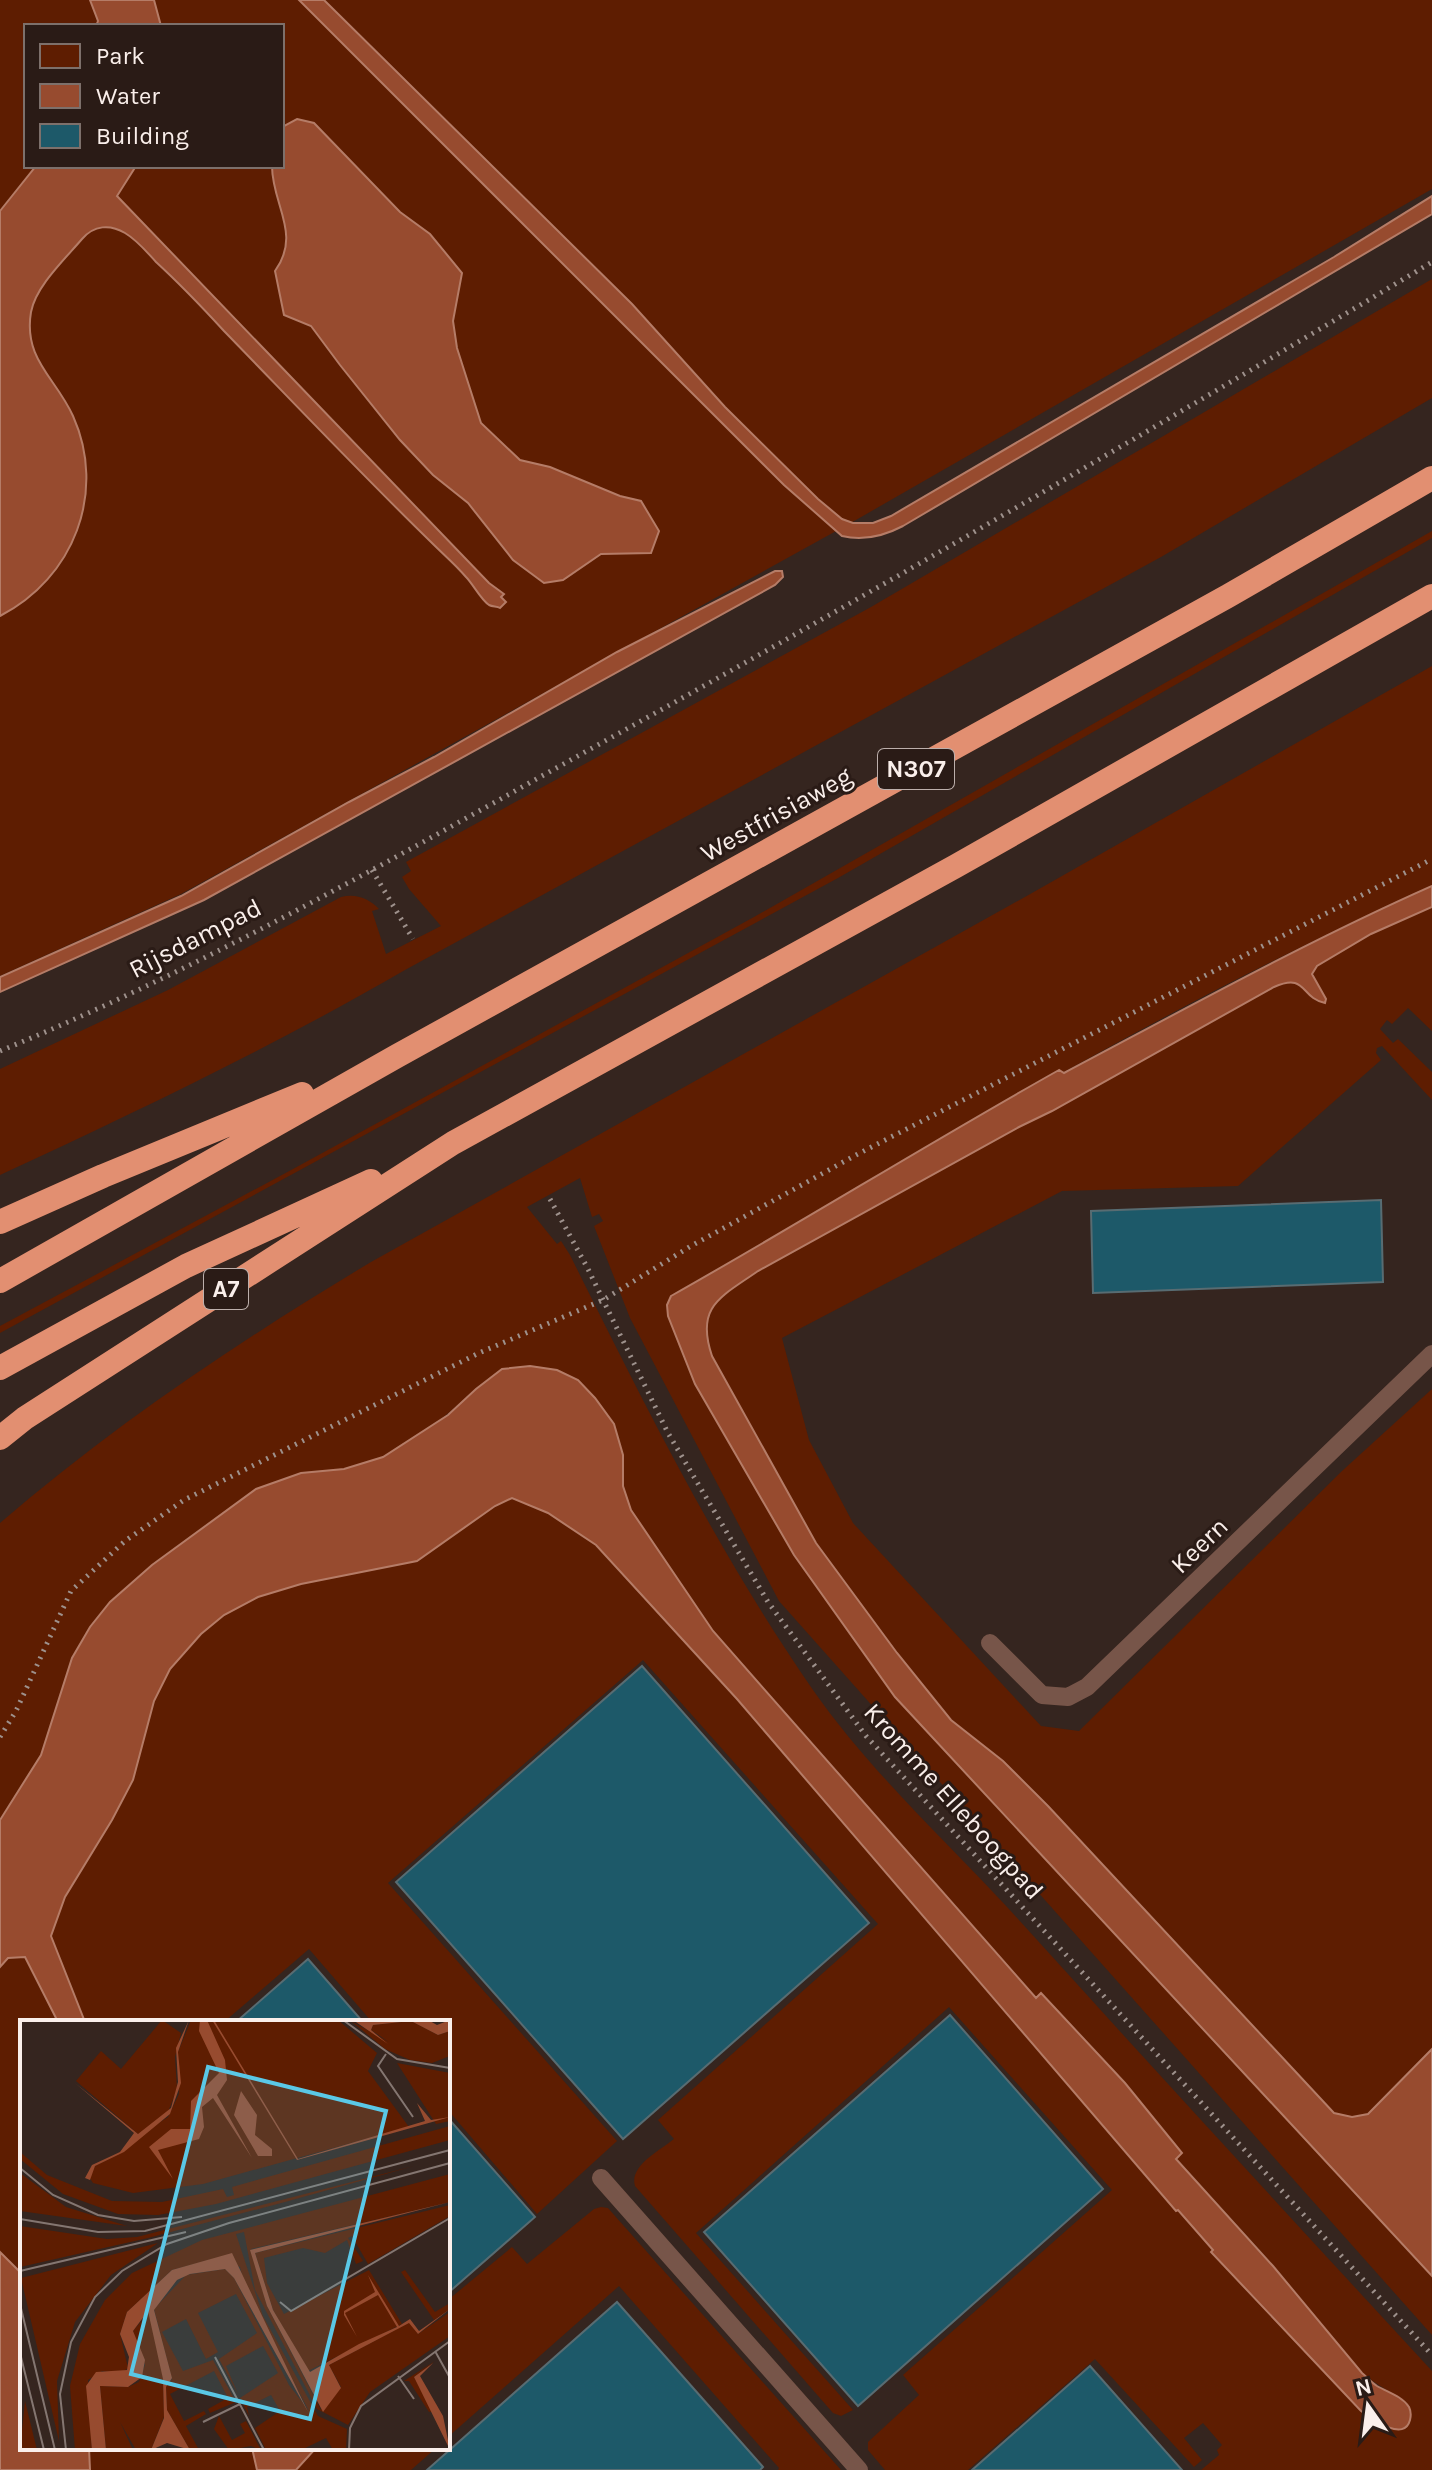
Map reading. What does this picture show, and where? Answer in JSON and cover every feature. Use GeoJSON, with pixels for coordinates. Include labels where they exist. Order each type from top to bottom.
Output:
{"type":"FeatureCollection","features":[{"type":"Feature","properties":{"kind":"highway","name":"Westfrisiaweg"},"geometry":{"type":"LineString","coordinates":[[397,1056],[1228,596],[1432,478]]}},
{"type":"Feature","properties":{"kind":"highway"},"geometry":{"type":"LineString","coordinates":[[453,1143],[942,874],[1432,596]]}},
{"type":"Feature","properties":{"kind":"highway"},"geometry":{"type":"LineString","coordinates":[[0,1222],[103,1176],[397,1056]]}},
{"type":"Feature","properties":{"kind":"highway"},"geometry":{"type":"LineString","coordinates":[[0,1281],[397,1056]]}},
{"type":"Feature","properties":{"kind":"highway","name":"A7"},"geometry":{"type":"LineString","coordinates":[[0,1368],[186,1266],[453,1143]]}},
{"type":"Feature","properties":{"kind":"highway","name":"A7"},"geometry":{"type":"LineString","coordinates":[[0,1438],[25,1418],[453,1143]]}},
{"type":"Feature","properties":{"kind":"lane","name":"Keern"},"geometry":{"type":"LineString","coordinates":[[990,1643],[1042,1695],[1068,1697],[1087,1687],[1432,1354]]}},
{"type":"Feature","properties":{"kind":"lane"},"geometry":{"type":"LineString","coordinates":[[601,2178],[859,2470]]}},
{"type":"Feature","properties":{"kind":"path","name":"Rijsdampad"},"geometry":{"type":"LineString","coordinates":[[0,1051],[162,978],[372,870],[1081,472],[1432,262]]}},
{"type":"Feature","properties":{"kind":"path"},"geometry":{"type":"LineString","coordinates":[[0,1737],[16,1711],[71,1591],[125,1541],[184,1500],[479,1353],[603,1300],[691,1246],[856,1155],[1432,859]]}},
{"type":"Feature","properties":{"kind":"path"},"geometry":{"type":"LineString","coordinates":[[372,870],[413,939]]}},
{"type":"Feature","properties":{"kind":"path","name":"Kromme Elleboogpad"},"geometry":{"type":"LineString","coordinates":[[550,1199],[668,1433],[768,1602],[866,1736],[1432,2355]]}},
{"type":"Feature","properties":{"kind":"green space"},"geometry":{"type":"Polygon","coordinates":[[[0,0],[1432,0],[1432,189],[856,520],[181,894],[0,976],[0,0]]]}},
{"type":"Feature","properties":{"kind":"green space"},"geometry":{"type":"Polygon","coordinates":[[[1432,279],[1432,398],[1161,557],[306,1025],[0,1175],[0,1069],[168,990],[341,897],[362,897],[379,909],[372,911],[386,954],[441,926],[402,877],[411,871],[406,862],[871,607],[1432,279]]]}},
{"type":"Feature","properties":{"kind":"green space"},"geometry":{"type":"Polygon","coordinates":[[[1432,531],[1432,538],[838,878],[0,1333],[0,1326],[754,917],[1432,531]]]}},
{"type":"Feature","properties":{"kind":"green space"},"geometry":{"type":"Polygon","coordinates":[[[1432,666],[1432,886],[1237,979],[952,1135],[671,1296],[667,1305],[668,1316],[695,1384],[794,1555],[895,1697],[1432,2276],[1432,2335],[779,1601],[630,1318],[594,1226],[603,1221],[599,1214],[592,1217],[580,1178],[527,1207],[557,1244],[561,1241],[570,1255],[654,1422],[714,1531],[778,1638],[835,1719],[882,1775],[1432,2371],[1432,2470],[1201,2470],[1219,2455],[1217,2450],[1222,2445],[1203,2423],[1184,2438],[1202,2460],[1194,2467],[1095,2359],[968,2470],[885,2470],[868,2450],[868,2442],[919,2395],[903,2375],[1112,2190],[949,2007],[696,2233],[853,2410],[841,2416],[833,2413],[635,2186],[634,2179],[647,2160],[674,2139],[658,2120],[878,1924],[643,1660],[388,1883],[617,2141],[537,2214],[450,2112],[450,2020],[370,2020],[309,1949],[226,2020],[84,2020],[51,1936],[65,1897],[133,1780],[154,1701],[170,1669],[201,1634],[224,1615],[258,1597],[301,1584],[512,1498],[548,1513],[596,1545],[737,1699],[1175,2210],[1178,2209],[1214,2250],[1212,2253],[1361,2411],[1411,2417],[1398,2398],[1362,2373],[1274,2266],[1176,2158],[1182,2153],[1041,1994],[1036,1998],[713,1631],[631,1510],[623,1486],[623,1455],[614,1424],[578,1380],[556,1370],[502,1369],[424,1433],[383,1457],[344,1469],[300,1473],[110,1602],[90,1627],[72,1658],[41,1755],[0,1820],[0,1523],[134,1417],[274,1322],[371,1262],[1432,666]]]}},
{"type":"Feature","properties":{"kind":"green space"},"geometry":{"type":"Polygon","coordinates":[[[1432,907],[1432,1031],[1408,1008],[1392,1024],[1387,1020],[1380,1029],[1393,1043],[1398,1039],[1432,1072],[1432,1100],[1382,1046],[1377,1048],[1376,1053],[1381,1060],[1238,1186],[1062,1191],[782,1338],[809,1440],[853,1523],[1041,1726],[1079,1731],[1342,1471],[1432,1389],[1432,2049],[1368,2114],[1352,2117],[1334,2113],[1048,1806],[1003,1761],[951,1720],[816,1543],[712,1356],[707,1325],[715,1304],[758,1271],[1274,987],[1299,984],[1318,1002],[1312,974],[1317,966],[1371,934],[1432,907]]]}},
{"type":"Feature","properties":{"kind":"green space"},"geometry":{"type":"Polygon","coordinates":[[[25,1957],[57,2020],[20,2020],[20,2272],[0,2252],[0,1967],[8,1958],[25,1957]]]}},
{"type":"Feature","properties":{"kind":"green space"},"geometry":{"type":"Polygon","coordinates":[[[608,2208],[841,2470],[778,2470],[619,2286],[450,2435],[450,2298],[512,2247],[527,2264],[594,2209],[608,2208]]]}},
{"type":"Feature","properties":{"kind":"green space"},"geometry":{"type":"Polygon","coordinates":[[[89,2450],[252,2450],[257,2470],[90,2470],[89,2450]]]}},
{"type":"Feature","properties":{"kind":"green space"},"geometry":{"type":"Polygon","coordinates":[[[314,2450],[434,2450],[411,2470],[296,2470],[314,2450]]]}},
{"type":"Feature","properties":{"kind":"water"},"geometry":{"type":"Polygon","coordinates":[[[90,0],[154,0],[160,24],[97,24],[90,0]]]}},
{"type":"Feature","properties":{"kind":"water"},"geometry":{"type":"Polygon","coordinates":[[[299,0],[324,0],[632,304],[725,407],[818,499],[842,519],[853,523],[873,523],[891,516],[1334,257],[1432,196],[1432,214],[903,526],[873,537],[842,536],[784,485],[299,0]]]}},
{"type":"Feature","properties":{"kind":"water"},"geometry":{"type":"Polygon","coordinates":[[[297,119],[314,123],[400,212],[430,234],[462,273],[453,321],[457,348],[481,423],[520,460],[550,467],[620,496],[641,501],[659,531],[651,553],[601,554],[563,580],[544,583],[513,560],[468,503],[433,475],[400,440],[311,326],[284,315],[275,271],[283,257],[286,232],[272,168],[284,168],[284,126],[297,119]]]}},
{"type":"Feature","properties":{"kind":"water"},"geometry":{"type":"Polygon","coordinates":[[[34,168],[135,168],[117,196],[489,583],[504,594],[501,597],[506,602],[500,608],[486,603],[458,568],[142,246],[119,230],[102,227],[87,234],[60,264],[39,292],[31,312],[30,328],[36,356],[73,416],[83,445],[86,474],[84,503],[77,530],[65,556],[47,579],[26,600],[0,616],[0,211],[34,168]]]}},
{"type":"Feature","properties":{"kind":"water"},"geometry":{"type":"Polygon","coordinates":[[[775,571],[782,571],[783,577],[775,585],[204,900],[0,992],[0,977],[181,896],[617,652],[775,571]]]}},
{"type":"Feature","properties":{"kind":"water"},"geometry":{"type":"Polygon","coordinates":[[[1432,886],[1432,907],[1371,934],[1317,966],[1312,974],[1326,999],[1325,1003],[1292,982],[1274,987],[758,1271],[715,1304],[707,1325],[712,1356],[816,1543],[897,1653],[951,1720],[1003,1761],[1048,1806],[1334,2113],[1352,2117],[1368,2114],[1432,2049],[1432,2276],[895,1697],[794,1555],[695,1384],[668,1316],[667,1305],[671,1296],[1059,1070],[1064,1073],[1292,953],[1432,886]]]}},
{"type":"Feature","properties":{"kind":"water"},"geometry":{"type":"Polygon","coordinates":[[[530,1366],[557,1370],[578,1380],[595,1398],[614,1424],[623,1455],[623,1486],[631,1510],[713,1631],[1036,1998],[1041,1993],[1125,2083],[1182,2153],[1176,2159],[1273,2266],[1362,2373],[1406,2403],[1411,2414],[1407,2427],[1387,2427],[1361,2411],[1211,2252],[1213,2250],[1176,2211],[737,1699],[596,1545],[548,1513],[512,1498],[495,1506],[417,1561],[301,1584],[258,1597],[224,1615],[201,1634],[170,1669],[154,1701],[133,1780],[65,1897],[51,1936],[84,2020],[57,2020],[25,1957],[8,1958],[0,1967],[0,1820],[41,1755],[72,1658],[90,1627],[110,1602],[152,1565],[256,1489],[301,1473],[344,1469],[383,1457],[448,1415],[502,1369],[530,1366]]]}},
{"type":"Feature","properties":{"kind":"water"},"geometry":{"type":"Polygon","coordinates":[[[0,2252],[20,2272],[20,2450],[89,2450],[90,2470],[0,2470],[0,2252]]]}},
{"type":"Feature","properties":{"kind":"water"},"geometry":{"type":"Polygon","coordinates":[[[252,2450],[314,2450],[296,2470],[257,2470],[252,2450]]]}},
{"type":"Feature","properties":{"kind":"building"},"geometry":{"type":"Polygon","coordinates":[[[1381,1200],[1383,1282],[1093,1293],[1091,1211],[1381,1200]]]}},
{"type":"Feature","properties":{"kind":"building"},"geometry":{"type":"Polygon","coordinates":[[[642,1666],[869,1923],[623,2139],[396,1882],[642,1666]]]}},
{"type":"Feature","properties":{"kind":"building"},"geometry":{"type":"Polygon","coordinates":[[[308,1959],[361,2020],[238,2020],[308,1959]]]}},
{"type":"Feature","properties":{"kind":"building"},"geometry":{"type":"Polygon","coordinates":[[[950,2015],[1103,2189],[858,2406],[704,2232],[950,2015]]]}},
{"type":"Feature","properties":{"kind":"building"},"geometry":{"type":"Polygon","coordinates":[[[450,2120],[535,2217],[450,2291],[450,2120]]]}},
{"type":"Feature","properties":{"kind":"building"},"geometry":{"type":"Polygon","coordinates":[[[617,2302],[763,2467],[760,2470],[427,2470],[617,2302]]]}},
{"type":"Feature","properties":{"kind":"building"},"geometry":{"type":"Polygon","coordinates":[[[1090,2366],[1182,2470],[972,2470],[1090,2366]]]}}]}
